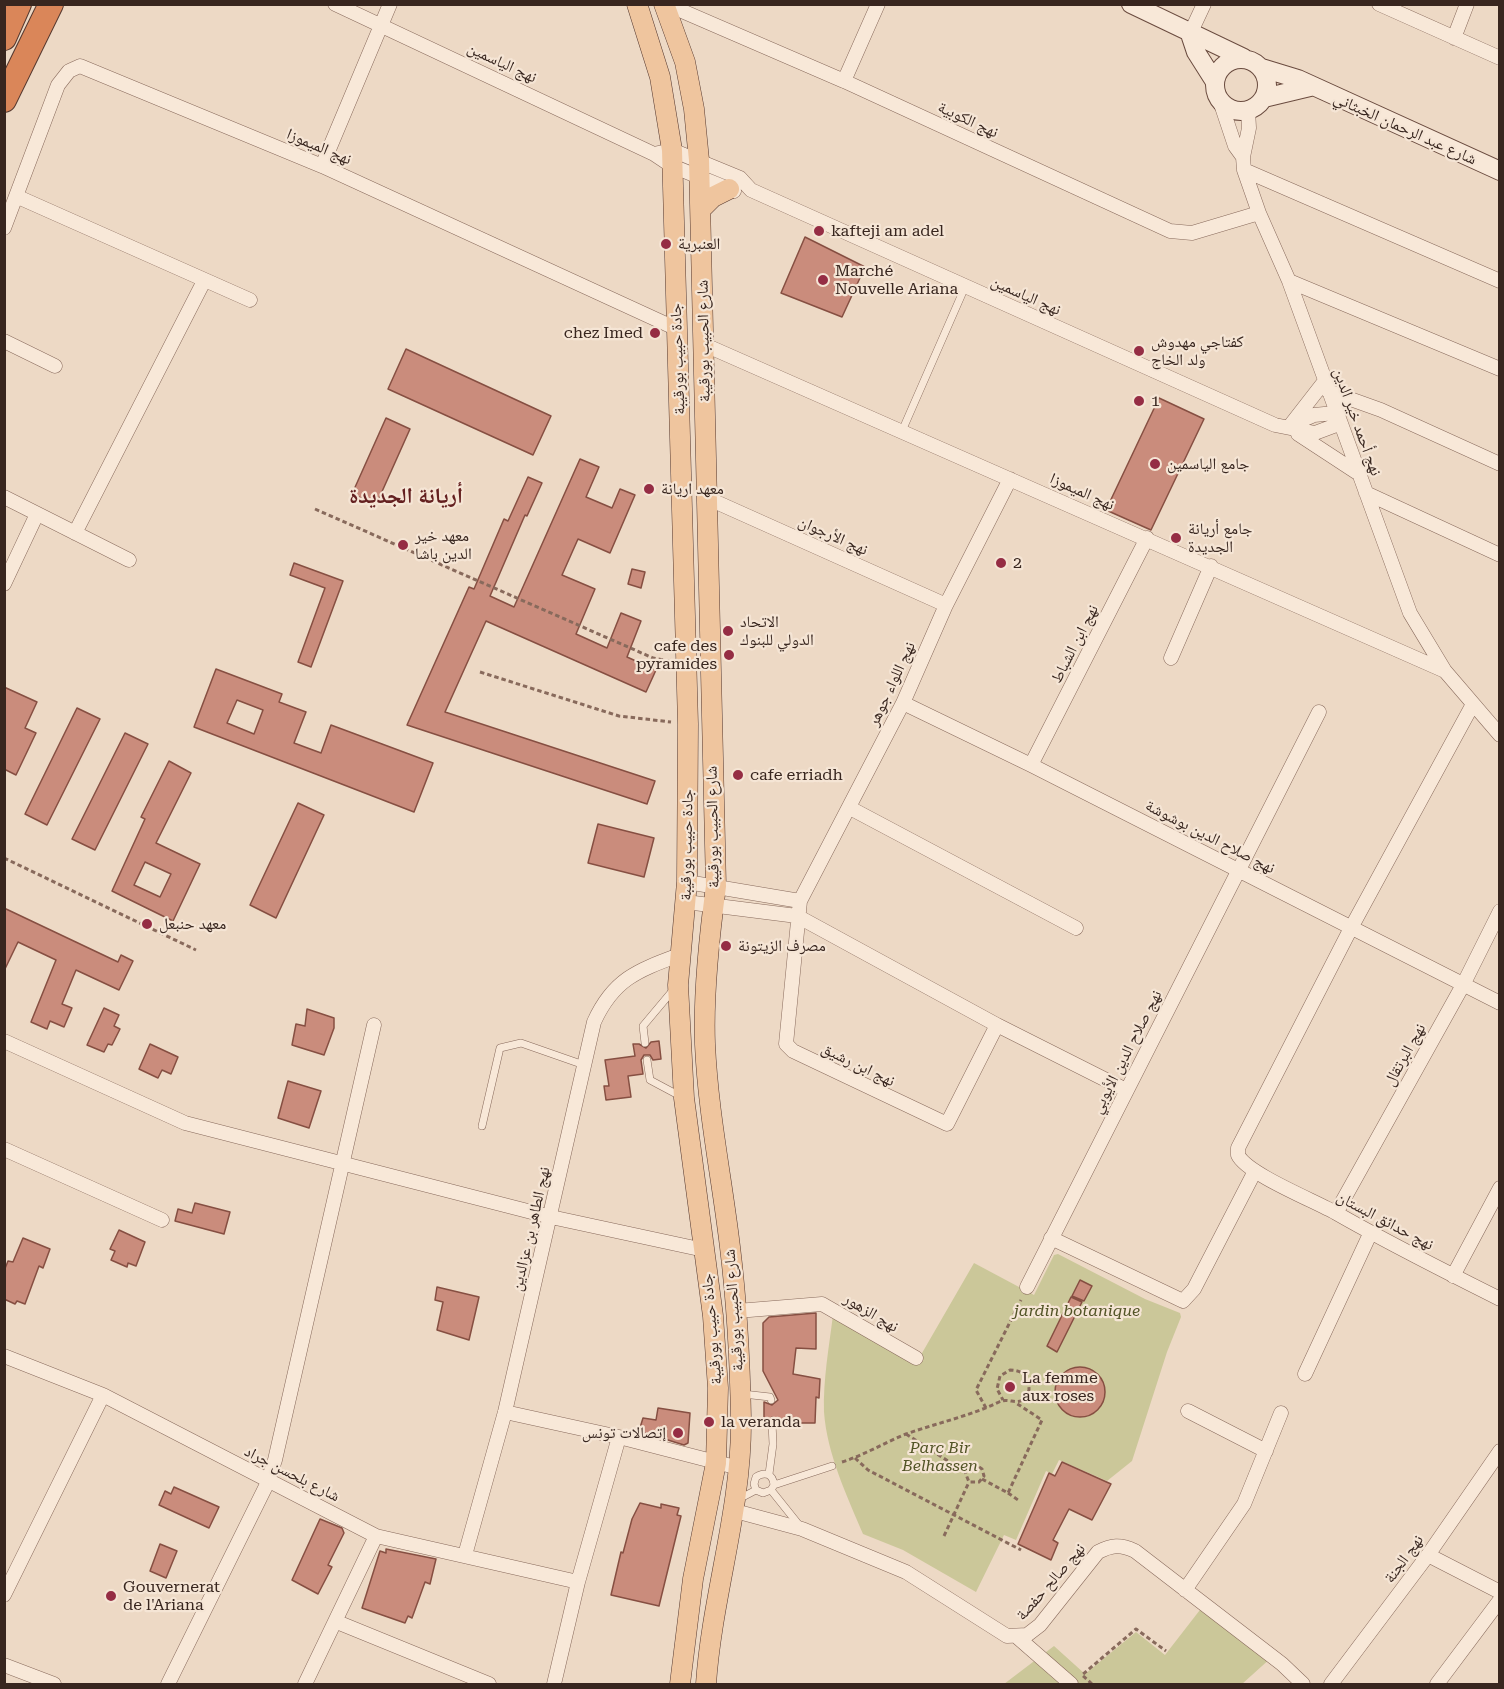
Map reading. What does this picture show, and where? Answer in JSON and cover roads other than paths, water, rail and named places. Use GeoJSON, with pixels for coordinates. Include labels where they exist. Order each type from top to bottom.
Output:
{"type":"FeatureCollection","features":[{"type":"Feature","properties":{"kind":"highway"},"geometry":{"type":"LineString","coordinates":[[4,38],[19,4]]}},
{"type":"Feature","properties":{"kind":"highway"},"geometry":{"type":"LineString","coordinates":[[4,100],[51,4]]}},
{"type":"Feature","properties":{"kind":"main road","name":"جادة حبيب بورقيبة"},"geometry":{"type":"LineString","coordinates":[[637,4],[660,77],[677,329],[688,724],[687,882],[678,985],[684,1098],[713,1316],[718,1388],[716,1463],[693,1579],[680,1684]]}},
{"type":"Feature","properties":{"kind":"main road","name":"شارع الحبيب بورقيبة"},"geometry":{"type":"LineString","coordinates":[[665,4],[685,62],[694,109],[699,168],[705,345],[715,895],[705,1042],[712,1127],[737,1311],[740,1393],[747,1472],[736,1505],[709,1638],[706,1684]]}},
{"type":"Feature","properties":{"kind":"main road"},"geometry":{"type":"LineString","coordinates":[[1131,4],[1162,11],[1190,34],[1201,36],[1262,68],[1267,88],[1264,98]]}},
{"type":"Feature","properties":{"kind":"main road"},"geometry":{"type":"LineString","coordinates":[[1190,34],[1196,52],[1215,82],[1220,101],[1228,108],[1248,110],[1264,98],[1310,87]]}},
{"type":"Feature","properties":{"kind":"main road"},"geometry":{"type":"LineString","coordinates":[[1215,82],[1225,64],[1244,58]]}},
{"type":"Feature","properties":{"kind":"main road","name":"شارع عبد الرحمان الخبثاني"},"geometry":{"type":"LineString","coordinates":[[1262,68],[1298,80],[1500,171]]}},
{"type":"Feature","properties":{"kind":"main road"},"geometry":{"type":"LineString","coordinates":[[700,209],[713,197],[729,189]]}},
{"type":"Feature","properties":{"kind":"street","name":"نهج الياسمين"},"geometry":{"type":"LineString","coordinates":[[335,4],[666,157],[740,178],[751,190]]}},
{"type":"Feature","properties":{"kind":"street"},"geometry":{"type":"LineString","coordinates":[[322,166],[390,4]]}},
{"type":"Feature","properties":{"kind":"street","name":"نهج الكوبية"},"geometry":{"type":"LineString","coordinates":[[665,4],[844,81],[1170,231],[1181,234],[1192,233],[1259,213]]}},
{"type":"Feature","properties":{"kind":"street"},"geometry":{"type":"LineString","coordinates":[[844,81],[878,4]]}},
{"type":"Feature","properties":{"kind":"street"},"geometry":{"type":"LineString","coordinates":[[1190,34],[1204,4]]}},
{"type":"Feature","properties":{"kind":"street"},"geometry":{"type":"LineString","coordinates":[[1379,4],[1500,58]]}},
{"type":"Feature","properties":{"kind":"street"},"geometry":{"type":"LineString","coordinates":[[1454,38],[1467,4]]}},
{"type":"Feature","properties":{"kind":"street","name":"نهج الميموزا"},"geometry":{"type":"LineString","coordinates":[[18,197],[58,85],[69,71],[80,66],[322,166],[677,329]]}},
{"type":"Feature","properties":{"kind":"street","name":"نهج أحمد خير الدين"},"geometry":{"type":"LineString","coordinates":[[1220,101],[1235,146],[1244,163],[1259,213],[1288,281],[1356,472],[1366,493],[1410,613],[1445,671],[1500,735]]}},
{"type":"Feature","properties":{"kind":"street"},"geometry":{"type":"LineString","coordinates":[[1248,110],[1249,128],[1244,163],[1500,281]]}},
{"type":"Feature","properties":{"kind":"street","name":"نهج الياسمين"},"geometry":{"type":"LineString","coordinates":[[699,168],[729,189],[751,190],[1269,423],[1289,427],[1356,472]]}},
{"type":"Feature","properties":{"kind":"street"},"geometry":{"type":"LineString","coordinates":[[4,228],[18,197],[250,300]]}},
{"type":"Feature","properties":{"kind":"street"},"geometry":{"type":"LineString","coordinates":[[75,533],[204,281]]}},
{"type":"Feature","properties":{"kind":"street"},"geometry":{"type":"LineString","coordinates":[[1288,281],[1500,369]]}},
{"type":"Feature","properties":{"kind":"street"},"geometry":{"type":"LineString","coordinates":[[4,340],[55,366]]}},
{"type":"Feature","properties":{"kind":"street","name":"نهج الميموزا"},"geometry":{"type":"LineString","coordinates":[[705,345],[1148,538],[1445,671]]}},
{"type":"Feature","properties":{"kind":"street"},"geometry":{"type":"LineString","coordinates":[[1289,427],[1326,387],[1500,464]]}},
{"type":"Feature","properties":{"kind":"street"},"geometry":{"type":"LineString","coordinates":[[1289,427],[1314,416],[1337,419]]}},
{"type":"Feature","properties":{"kind":"street","name":"نهج اللواء جوهر"},"geometry":{"type":"LineString","coordinates":[[800,901],[903,704],[946,605],[1011,479]]}},
{"type":"Feature","properties":{"kind":"street"},"geometry":{"type":"LineString","coordinates":[[1366,493],[1500,555]]}},
{"type":"Feature","properties":{"kind":"street"},"geometry":{"type":"LineString","coordinates":[[4,497],[129,560]]}},
{"type":"Feature","properties":{"kind":"street","name":"نهج الأرجوان"},"geometry":{"type":"LineString","coordinates":[[707,498],[946,605]]}},
{"type":"Feature","properties":{"kind":"street"},"geometry":{"type":"LineString","coordinates":[[4,584],[37,514]]}},
{"type":"Feature","properties":{"kind":"street","name":"نهج ابن الشباط"},"geometry":{"type":"LineString","coordinates":[[1031,765],[1148,538]]}},
{"type":"Feature","properties":{"kind":"street"},"geometry":{"type":"LineString","coordinates":[[1171,658],[1211,566]]}},
{"type":"Feature","properties":{"kind":"street","name":"نهج صلاح الدين بوشوشة"},"geometry":{"type":"LineString","coordinates":[[903,704],[1031,765],[1500,1004]]}},
{"type":"Feature","properties":{"kind":"street"},"geometry":{"type":"LineString","coordinates":[[1051,1238],[1183,1301],[1194,1289],[1255,1171],[1240,1160],[1238,1148],[1352,928],[1473,704]]}},
{"type":"Feature","properties":{"kind":"street","name":"نهج صلاح الدين الأيوبي"},"geometry":{"type":"LineString","coordinates":[[1027,1287],[1319,712]]}},
{"type":"Feature","properties":{"kind":"street"},"geometry":{"type":"LineString","coordinates":[[850,808],[1076,928]]}},
{"type":"Feature","properties":{"kind":"street"},"geometry":{"type":"LineString","coordinates":[[687,882],[715,895],[797,915],[997,1024],[1126,1090]]}},
{"type":"Feature","properties":{"kind":"street"},"geometry":{"type":"LineString","coordinates":[[686,902],[715,895],[800,901]]}},
{"type":"Feature","properties":{"kind":"street","name":"نهج ابن رشيق"},"geometry":{"type":"LineString","coordinates":[[800,901],[786,1044],[793,1051],[948,1124],[997,1024]]}},
{"type":"Feature","properties":{"kind":"street","name":"نهج البرتقال"},"geometry":{"type":"LineString","coordinates":[[1336,1213],[1463,984],[1500,911]]}},
{"type":"Feature","properties":{"kind":"street","name":"نهج الطاهر بن عزالدين"},"geometry":{"type":"LineString","coordinates":[[465,1555],[505,1412],[594,1022],[610,993],[620,982],[638,971],[682,954]]}},
{"type":"Feature","properties":{"kind":"street"},"geometry":{"type":"LineString","coordinates":[[168,1684],[268,1481],[374,1025]]}},
{"type":"Feature","properties":{"kind":"street"},"geometry":{"type":"LineString","coordinates":[[4,1041],[185,1123],[551,1217],[704,1250]]}},
{"type":"Feature","properties":{"kind":"street"},"geometry":{"type":"LineString","coordinates":[[5,1150],[162,1220]]}},
{"type":"Feature","properties":{"kind":"street","name":"نهج حدائق البستان"},"geometry":{"type":"LineString","coordinates":[[1255,1171],[1336,1213],[1370,1234],[1500,1299]]}},
{"type":"Feature","properties":{"kind":"street"},"geometry":{"type":"LineString","coordinates":[[1453,1276],[1500,1188]]}},
{"type":"Feature","properties":{"kind":"street"},"geometry":{"type":"LineString","coordinates":[[1305,1374],[1370,1234]]}},
{"type":"Feature","properties":{"kind":"street","name":"نهج الزهور"},"geometry":{"type":"LineString","coordinates":[[737,1311],[822,1304],[915,1358]]}},
{"type":"Feature","properties":{"kind":"street","name":"شارع بلحسن جراد"},"geometry":{"type":"LineString","coordinates":[[4,1356],[103,1395],[376,1536],[578,1582]]}},
{"type":"Feature","properties":{"kind":"street"},"geometry":{"type":"LineString","coordinates":[[4,1595],[103,1395]]}},
{"type":"Feature","properties":{"kind":"street"},"geometry":{"type":"LineString","coordinates":[[1188,1411],[1266,1451]]}},
{"type":"Feature","properties":{"kind":"street"},"geometry":{"type":"LineString","coordinates":[[505,1412],[619,1437],[747,1472]]}},
{"type":"Feature","properties":{"kind":"street"},"geometry":{"type":"LineString","coordinates":[[1185,1590],[1244,1504],[1281,1413]]}},
{"type":"Feature","properties":{"kind":"street"},"geometry":{"type":"LineString","coordinates":[[558,1684],[578,1582],[619,1437]]}},
{"type":"Feature","properties":{"kind":"street","name":"نهج الجنة"},"geometry":{"type":"LineString","coordinates":[[1332,1684],[1428,1555],[1500,1451]]}},
{"type":"Feature","properties":{"kind":"street","name":"نهج صالح حفصة"},"geometry":{"type":"LineString","coordinates":[[736,1505],[906,1572],[1006,1636],[1027,1635],[1040,1625],[1098,1552],[1109,1546],[1122,1545],[1135,1551],[1282,1664],[1303,1684]]}},
{"type":"Feature","properties":{"kind":"street"},"geometry":{"type":"LineString","coordinates":[[305,1684],[376,1536]]}},
{"type":"Feature","properties":{"kind":"street"},"geometry":{"type":"LineString","coordinates":[[1428,1555],[1500,1592]]}},
{"type":"Feature","properties":{"kind":"street"},"geometry":{"type":"LineString","coordinates":[[1437,1684],[1500,1600]]}},
{"type":"Feature","properties":{"kind":"street"},"geometry":{"type":"LineString","coordinates":[[336,1622],[489,1684]]}},
{"type":"Feature","properties":{"kind":"street"},"geometry":{"type":"LineString","coordinates":[[1016,1636],[1071,1684]]}},
{"type":"Feature","properties":{"kind":"street"},"geometry":{"type":"LineString","coordinates":[[4,1665],[54,1684]]}},
{"type":"Feature","properties":{"kind":"lane"},"geometry":{"type":"LineString","coordinates":[[902,431],[964,287]]}},
{"type":"Feature","properties":{"kind":"lane"},"geometry":{"type":"LineString","coordinates":[[645,1043],[643,1026],[678,985]]}},
{"type":"Feature","properties":{"kind":"lane"},"geometry":{"type":"LineString","coordinates":[[482,1126],[500,1048],[521,1043],[584,1065]]}},
{"type":"Feature","properties":{"kind":"lane"},"geometry":{"type":"LineString","coordinates":[[647,1060],[651,1082],[684,1098]]}},
{"type":"Feature","properties":{"kind":"lane"},"geometry":{"type":"LineString","coordinates":[[740,1393],[770,1397],[771,1400]]}},
{"type":"Feature","properties":{"kind":"lane"},"geometry":{"type":"LineString","coordinates":[[769,1474],[773,1444],[772,1423]]}},
{"type":"Feature","properties":{"kind":"lane"},"geometry":{"type":"LineString","coordinates":[[747,1472],[756,1490],[763,1493],[832,1466]]}},
{"type":"Feature","properties":{"kind":"lane"},"geometry":{"type":"LineString","coordinates":[[747,1472],[769,1474],[773,1479],[773,1488],[802,1530]]}},
{"type":"Feature","properties":{"kind":"lane"},"geometry":{"type":"LineString","coordinates":[[736,1505],[756,1490]]}},
{"type":"Feature","properties":{"kind":"place","name":"kafteji am adel"},"geometry":{"type":"Point","coordinates":[819,231]}},
{"type":"Feature","properties":{"kind":"place","name":"العنبرية"},"geometry":{"type":"Point","coordinates":[666,244]}},
{"type":"Feature","properties":{"kind":"place","name":"Marché Nouvelle Ariana"},"geometry":{"type":"Point","coordinates":[823,280]}},
{"type":"Feature","properties":{"kind":"place","name":"chez Imed"},"geometry":{"type":"Point","coordinates":[655,333]}},
{"type":"Feature","properties":{"kind":"place","name":"كفتاجي مهدوش ولد الخاج"},"geometry":{"type":"Point","coordinates":[1139,351]}},
{"type":"Feature","properties":{"kind":"place","name":"1"},"geometry":{"type":"Point","coordinates":[1139,401]}},
{"type":"Feature","properties":{"kind":"place","name":"جامع الياسمين"},"geometry":{"type":"Point","coordinates":[1155,464]}},
{"type":"Feature","properties":{"kind":"place","name":"معهد اريانة"},"geometry":{"type":"Point","coordinates":[649,489]}},
{"type":"Feature","properties":{"kind":"place","name":"جامع أريانة الجديدة"},"geometry":{"type":"Point","coordinates":[1176,538]}},
{"type":"Feature","properties":{"kind":"place","name":"معهد خير الدين باشا"},"geometry":{"type":"Point","coordinates":[403,545]}},
{"type":"Feature","properties":{"kind":"place","name":"2"},"geometry":{"type":"Point","coordinates":[1001,563]}},
{"type":"Feature","properties":{"kind":"place","name":"الاتحاد الدولي للبنوك"},"geometry":{"type":"Point","coordinates":[728,631]}},
{"type":"Feature","properties":{"kind":"place","name":"cafe des pyramides"},"geometry":{"type":"Point","coordinates":[729,655]}},
{"type":"Feature","properties":{"kind":"place","name":"cafe erriadh"},"geometry":{"type":"Point","coordinates":[738,775]}},
{"type":"Feature","properties":{"kind":"place","name":"معهد حنبعل"},"geometry":{"type":"Point","coordinates":[147,924]}},
{"type":"Feature","properties":{"kind":"place","name":"مصرف الزيتونة"},"geometry":{"type":"Point","coordinates":[726,946]}},
{"type":"Feature","properties":{"kind":"place","name":"La femme aux roses"},"geometry":{"type":"Point","coordinates":[1010,1387]}},
{"type":"Feature","properties":{"kind":"place","name":"la veranda"},"geometry":{"type":"Point","coordinates":[709,1422]}},
{"type":"Feature","properties":{"kind":"place","name":"إتصالات تونس"},"geometry":{"type":"Point","coordinates":[678,1433]}},
{"type":"Feature","properties":{"kind":"place","name":"Gouvernerat de l'Ariana"},"geometry":{"type":"Point","coordinates":[111,1596]}},
{"type":"Feature","properties":{"kind":"district","name":"أريانة الجديدة"},"geometry":{"type":"Point","coordinates":[406,497]}},
{"type":"Feature","properties":{"kind":"park label","name":"jardin botanique"},"geometry":{"type":"Point","coordinates":[1077,1311]}},
{"type":"Feature","properties":{"kind":"park label","name":"Parc Bir Belhassen"},"geometry":{"type":"Point","coordinates":[940,1457]}}]}
